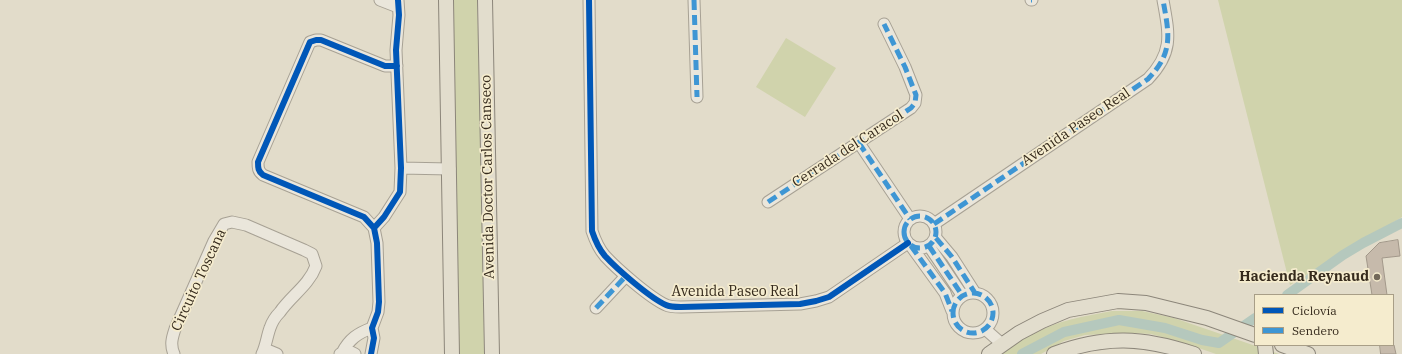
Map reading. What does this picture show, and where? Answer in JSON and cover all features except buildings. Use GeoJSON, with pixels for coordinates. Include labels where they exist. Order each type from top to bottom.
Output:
{"type":"FeatureCollection","features":[{"type":"Feature","properties":{"kind":"main road"},"geometry":{"type":"LineString","coordinates":[[446,0],[452,354]]}},
{"type":"Feature","properties":{"kind":"main road","name":"Avenida Doctor Carlos Canseco"},"geometry":{"type":"LineString","coordinates":[[485,0],[492,354]]}},
{"type":"Feature","properties":{"kind":"main road"},"geometry":{"type":"LineString","coordinates":[[989,354],[1019,332],[1068,310],[1118,301],[1146,303],[1219,322],[1254,335]]}},
{"type":"Feature","properties":{"kind":"main road"},"geometry":{"type":"LineString","coordinates":[[1054,354],[1075,346],[1114,340],[1133,340],[1194,354]]}},
{"type":"Feature","properties":{"kind":"main road"},"geometry":{"type":"LineString","coordinates":[[1285,346],[1308,354]]}},
{"type":"Feature","properties":{"kind":"street"},"geometry":{"type":"LineString","coordinates":[[374,228],[384,217],[400,192],[401,168],[396,50],[398,4],[380,0]]}},
{"type":"Feature","properties":{"kind":"street","name":"Avenida Paseo Real"},"geometry":{"type":"LineString","coordinates":[[589,0],[592,231],[596,243],[604,255],[626,276],[658,301],[668,306],[681,307],[800,304],[816,301],[829,297],[910,245]]}},
{"type":"Feature","properties":{"kind":"street"},"geometry":{"type":"LineString","coordinates":[[694,0],[697,97]]}},
{"type":"Feature","properties":{"kind":"street","name":"Avenida Paseo Real"},"geometry":{"type":"LineString","coordinates":[[934,224],[1148,79],[1156,71],[1162,60],[1169,40],[1163,0]]}},
{"type":"Feature","properties":{"kind":"street","name":"Cerrada del Caracol"},"geometry":{"type":"LineString","coordinates":[[768,202],[911,108],[915,103],[916,95],[905,67],[884,24]]}},
{"type":"Feature","properties":{"kind":"street"},"geometry":{"type":"LineString","coordinates":[[371,354],[374,338],[372,328],[378,312],[379,302],[377,243],[374,228],[364,217],[262,175],[259,172],[258,167],[261,155],[310,42],[321,40],[385,66],[397,66]]}},
{"type":"Feature","properties":{"kind":"street"},"geometry":{"type":"LineString","coordinates":[[859,143],[910,219]]}},
{"type":"Feature","properties":{"kind":"street"},"geometry":{"type":"LineString","coordinates":[[401,168],[450,169]]}},
{"type":"Feature","properties":{"kind":"street"},"geometry":{"type":"LineString","coordinates":[[910,245],[920,249],[933,242],[937,234],[934,224],[926,217],[915,217],[910,219],[906,223],[904,233],[910,245],[945,293],[956,324],[960,329],[972,333],[985,329],[990,324],[993,311],[988,299],[982,295],[969,293],[962,295],[957,300],[952,312]]}},
{"type":"Feature","properties":{"kind":"street","name":"Circuito Toscana"},"geometry":{"type":"LineString","coordinates":[[174,354],[171,348],[171,343],[175,329],[214,241],[224,224],[232,222],[246,225],[312,254],[316,266],[312,276],[281,310],[270,327],[263,351]]}},
{"type":"Feature","properties":{"kind":"street"},"geometry":{"type":"LineString","coordinates":[[933,242],[952,257],[975,293]]}},
{"type":"Feature","properties":{"kind":"street"},"geometry":{"type":"LineString","coordinates":[[933,242],[962,295]]}},
{"type":"Feature","properties":{"kind":"street"},"geometry":{"type":"LineString","coordinates":[[596,308],[626,276]]}},
{"type":"Feature","properties":{"kind":"street"},"geometry":{"type":"LineString","coordinates":[[341,353],[347,343],[364,331],[372,328]]}},
{"type":"Feature","properties":{"kind":"street"},"geometry":{"type":"LineString","coordinates":[[985,329],[1002,344]]}},
{"type":"Feature","properties":{"kind":"street"},"geometry":{"type":"LineString","coordinates":[[263,351],[277,354]]}},
{"type":"Feature","properties":{"kind":"street"},"geometry":{"type":"LineString","coordinates":[[341,353],[351,352],[355,354]]}},
{"type":"Feature","properties":{"kind":"green space"},"geometry":{"type":"Polygon","coordinates":[[[451,0],[477,0],[483,207],[484,354],[458,354],[451,0]]]}},
{"type":"Feature","properties":{"kind":"green space"},"geometry":{"type":"Polygon","coordinates":[[[1218,0],[1402,0],[1402,217],[1290,285],[1218,0]]]}},
{"type":"Feature","properties":{"kind":"green space"},"geometry":{"type":"Polygon","coordinates":[[[786,38],[836,68],[805,117],[756,87],[786,38]]]}},
{"type":"Feature","properties":{"kind":"green space"},"geometry":{"type":"Polygon","coordinates":[[[1112,311],[1142,311],[1174,318],[1279,354],[1216,354],[1151,334],[1131,333],[1085,335],[1064,341],[1041,354],[1001,354],[1024,338],[1041,329],[1081,317],[1112,311]]]}},
{"type":"Feature","properties":{"kind":"waterway"},"geometry":{"type":"LineString","coordinates":[[1288,294],[1343,255],[1402,223]]}},
{"type":"Feature","properties":{"kind":"waterway"},"geometry":{"type":"LineString","coordinates":[[1022,354],[1064,332],[1119,320],[1165,328],[1202,340],[1219,343],[1254,319]]}},
{"type":"Feature","properties":{"kind":"marked path"},"geometry":{"type":"LineString","coordinates":[[694,0],[697,97]]}},
{"type":"Feature","properties":{"kind":"marked path"},"geometry":{"type":"LineString","coordinates":[[934,224],[1148,79],[1162,60],[1168,42],[1167,23],[1163,0]]}},
{"type":"Feature","properties":{"kind":"marked path"},"geometry":{"type":"LineString","coordinates":[[768,202],[911,108],[915,103],[916,95],[905,67],[884,24]]}},
{"type":"Feature","properties":{"kind":"marked path"},"geometry":{"type":"LineString","coordinates":[[859,143],[910,219]]}},
{"type":"Feature","properties":{"kind":"marked path"},"geometry":{"type":"LineString","coordinates":[[917,216],[923,216],[932,220],[936,232],[932,244],[923,248],[917,248],[908,244],[904,235],[904,229],[908,220],[917,216]]}},
{"type":"Feature","properties":{"kind":"marked path"},"geometry":{"type":"LineString","coordinates":[[936,238],[952,257],[975,293]]}},
{"type":"Feature","properties":{"kind":"marked path"},"geometry":{"type":"LineString","coordinates":[[911,246],[945,293],[952,311]]}},
{"type":"Feature","properties":{"kind":"marked path"},"geometry":{"type":"LineString","coordinates":[[929,246],[962,295]]}},
{"type":"Feature","properties":{"kind":"marked path"},"geometry":{"type":"LineString","coordinates":[[596,308],[626,276]]}},
{"type":"Feature","properties":{"kind":"marked path"},"geometry":{"type":"LineString","coordinates":[[977,293],[984,296],[990,302],[993,313],[992,321],[984,330],[977,333],[969,333],[962,330],[954,321],[953,309],[956,302],[965,294],[977,293]]}},
{"type":"Feature","properties":{"kind":"cycle path"},"geometry":{"type":"LineString","coordinates":[[371,354],[374,338],[372,328],[378,312],[379,302],[377,243],[374,228],[384,217],[400,192],[401,168],[396,50],[399,15],[398,0]]}},
{"type":"Feature","properties":{"kind":"cycle path"},"geometry":{"type":"LineString","coordinates":[[589,0],[592,231],[600,250],[605,256],[643,290],[659,301],[673,307],[800,304],[829,297],[908,243]]}},
{"type":"Feature","properties":{"kind":"cycle path"},"geometry":{"type":"LineString","coordinates":[[374,228],[364,217],[263,175],[260,172],[258,162],[310,42],[321,40],[385,66],[397,66]]}},
{"type":"Feature","properties":{"kind":"place","name":"Hacienda Reynaud"},"geometry":{"type":"Point","coordinates":[1377,277]}}]}
